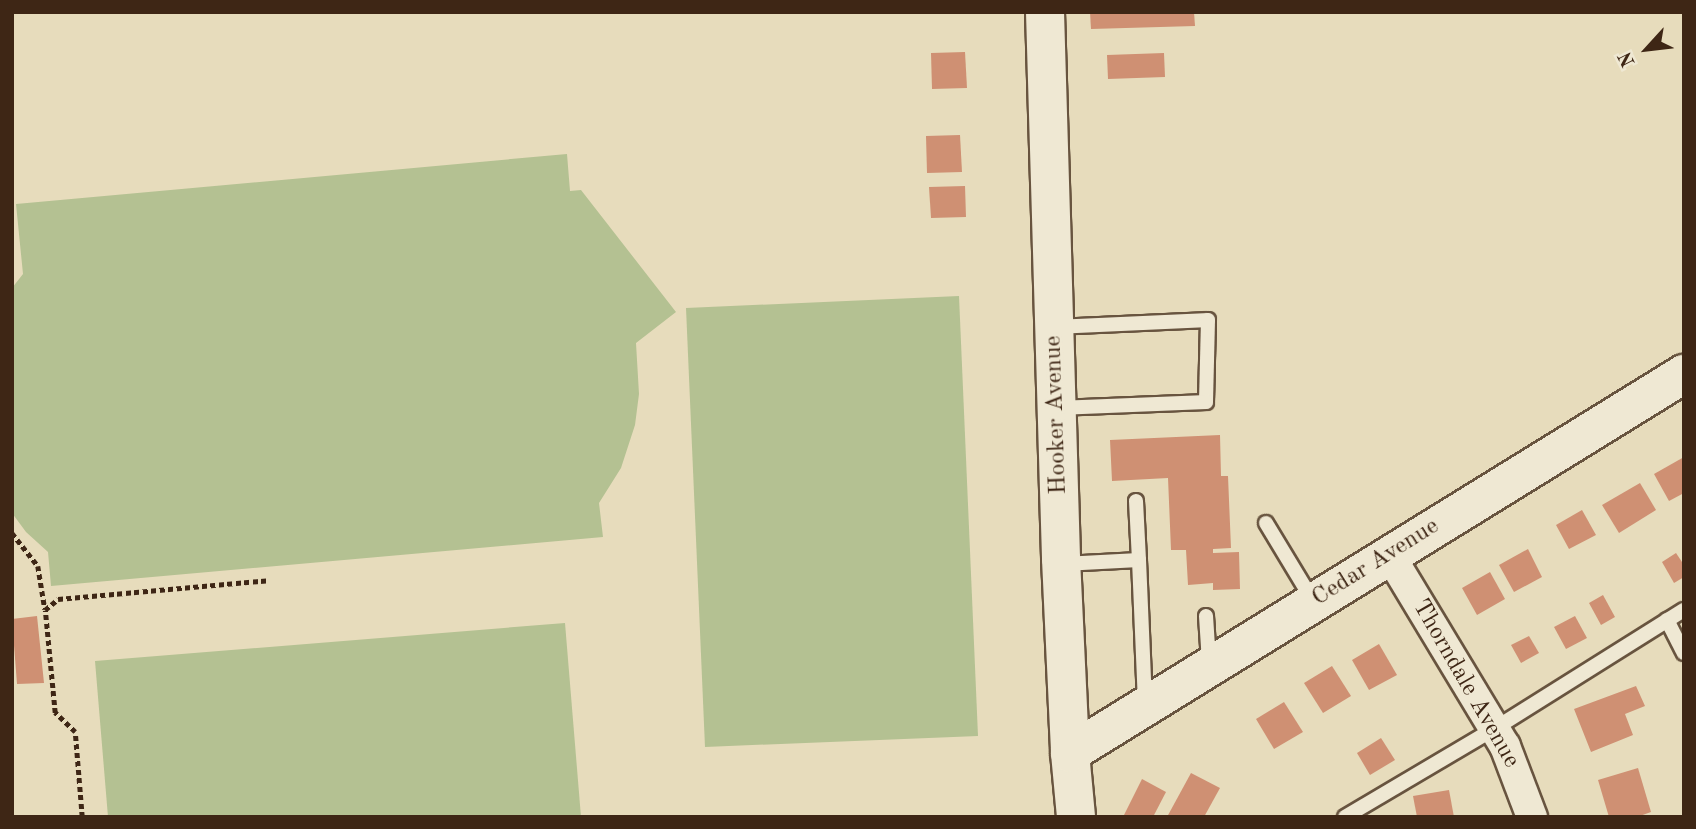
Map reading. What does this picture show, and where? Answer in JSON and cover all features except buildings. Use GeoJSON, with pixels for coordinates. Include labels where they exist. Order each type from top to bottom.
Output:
{"type":"FeatureCollection","features":[{"type":"Feature","properties":{"kind":"street","name":"Hooker Avenue"},"geometry":{"type":"LineString","coordinates":[[1045,12],[1062,564],[1070,754],[1076,817]]}},
{"type":"Feature","properties":{"kind":"street","name":"Cedar Avenue"},"geometry":{"type":"LineString","coordinates":[[1070,754],[1389,554],[1684,374]]}},
{"type":"Feature","properties":{"kind":"street","name":"Thorndale Avenue"},"geometry":{"type":"LineString","coordinates":[[1389,554],[1494,729],[1525,795],[1532,817]]}},
{"type":"Feature","properties":{"kind":"lane"},"geometry":{"type":"LineString","coordinates":[[1055,327],[1208,320],[1206,402],[1057,408]]}},
{"type":"Feature","properties":{"kind":"lane"},"geometry":{"type":"LineString","coordinates":[[1136,501],[1145,707]]}},
{"type":"Feature","properties":{"kind":"lane"},"geometry":{"type":"LineString","coordinates":[[1266,523],[1313,602]]}},
{"type":"Feature","properties":{"kind":"lane"},"geometry":{"type":"LineString","coordinates":[[1062,564],[1139,561]]}},
{"type":"Feature","properties":{"kind":"lane"},"geometry":{"type":"LineString","coordinates":[[1345,817],[1494,729],[1684,610]]}},
{"type":"Feature","properties":{"kind":"lane"},"geometry":{"type":"LineString","coordinates":[[1206,616],[1209,667]]}},
{"type":"Feature","properties":{"kind":"lane"},"geometry":{"type":"LineString","coordinates":[[1667,620],[1684,653]]}},
{"type":"Feature","properties":{"kind":"path"},"geometry":{"type":"LineString","coordinates":[[12,533],[38,566],[55,713],[75,732],[82,817]]}},
{"type":"Feature","properties":{"kind":"path"},"geometry":{"type":"LineString","coordinates":[[45,610],[58,599],[269,580]]}},
{"type":"Feature","properties":{"kind":"green space"},"geometry":{"type":"Polygon","coordinates":[[[567,154],[570,191],[581,190],[676,312],[636,343],[639,394],[635,425],[621,468],[599,503],[603,537],[51,586],[48,552],[26,532],[12,513],[12,288],[23,274],[16,204],[567,154]]]}},
{"type":"Feature","properties":{"kind":"green space"},"geometry":{"type":"Polygon","coordinates":[[[959,296],[978,736],[705,747],[686,308],[959,296]]]}},
{"type":"Feature","properties":{"kind":"green space"},"geometry":{"type":"Polygon","coordinates":[[[565,623],[581,817],[108,817],[95,661],[565,623]]]}}]}
